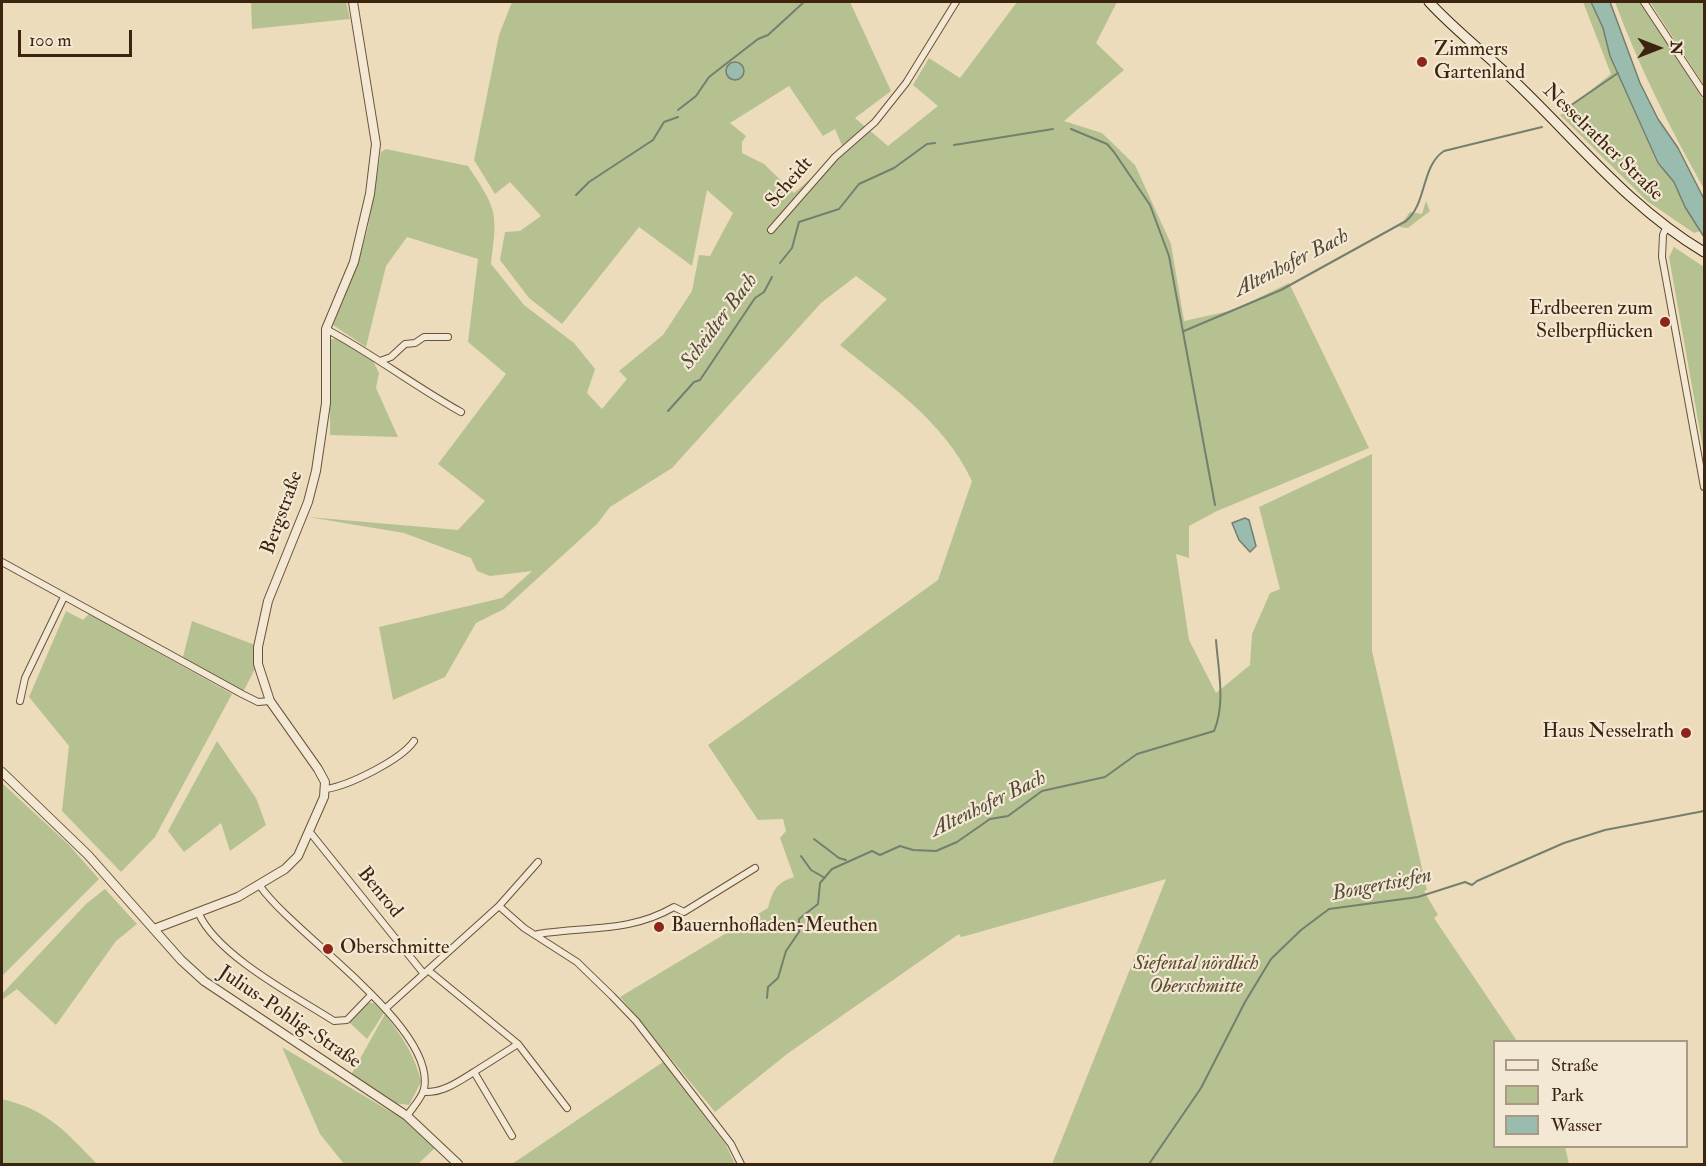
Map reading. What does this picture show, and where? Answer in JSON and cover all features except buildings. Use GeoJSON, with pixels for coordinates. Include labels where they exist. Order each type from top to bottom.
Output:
{"type":"FeatureCollection","features":[{"type":"Feature","properties":{"kind":"main road","name":"Nesselrather Straße"},"geometry":{"type":"LineString","coordinates":[[1429,2],[1457,31],[1509,76],[1601,171],[1664,231],[1704,252]]}},
{"type":"Feature","properties":{"kind":"street","name":"Bergstraße"},"geometry":{"type":"LineString","coordinates":[[326,789],[318,769],[270,701],[258,664],[258,647],[268,601],[308,502],[316,471],[326,411],[326,329],[361,240],[376,144],[353,2]]}},
{"type":"Feature","properties":{"kind":"street","name":"Scheidt"},"geometry":{"type":"LineString","coordinates":[[771,230],[835,157],[875,122],[906,82],[956,2]]}},
{"type":"Feature","properties":{"kind":"street"},"geometry":{"type":"LineString","coordinates":[[1644,2],[1704,93]]}},
{"type":"Feature","properties":{"kind":"street"},"geometry":{"type":"LineString","coordinates":[[1664,231],[1662,257],[1704,487]]}},
{"type":"Feature","properties":{"kind":"street"},"geometry":{"type":"LineString","coordinates":[[326,329],[380,360],[416,386],[461,412]]}},
{"type":"Feature","properties":{"kind":"street"},"geometry":{"type":"LineString","coordinates":[[380,360],[391,357],[405,344],[415,343],[424,337],[448,337]]}},
{"type":"Feature","properties":{"kind":"street"},"geometry":{"type":"LineString","coordinates":[[2,562],[242,694],[258,702],[270,701]]}},
{"type":"Feature","properties":{"kind":"street"},"geometry":{"type":"LineString","coordinates":[[20,701],[25,678],[64,597]]}},
{"type":"Feature","properties":{"kind":"street"},"geometry":{"type":"LineString","coordinates":[[154,929],[199,914],[260,886],[292,863],[309,831],[326,789],[339,787],[403,753],[414,741]]}},
{"type":"Feature","properties":{"kind":"street","name":"Julius-Pohlig-Straße"},"geometry":{"type":"LineString","coordinates":[[2,772],[115,884],[181,960],[213,988],[406,1116],[458,1164]]}},
{"type":"Feature","properties":{"kind":"street","name":"Benrod"},"geometry":{"type":"LineString","coordinates":[[309,831],[427,972]]}},
{"type":"Feature","properties":{"kind":"street"},"geometry":{"type":"LineString","coordinates":[[386,1008],[499,906],[538,862]]}},
{"type":"Feature","properties":{"kind":"street"},"geometry":{"type":"LineString","coordinates":[[538,934],[623,927],[644,922],[674,907],[684,912],[755,868]]}},
{"type":"Feature","properties":{"kind":"street"},"geometry":{"type":"LineString","coordinates":[[260,886],[386,1008],[414,1046],[422,1063],[423,1092],[406,1116]]}},
{"type":"Feature","properties":{"kind":"street"},"geometry":{"type":"LineString","coordinates":[[499,906],[524,928],[538,934],[548,945],[577,962],[612,996],[731,1144],[741,1164]]}},
{"type":"Feature","properties":{"kind":"street"},"geometry":{"type":"LineString","coordinates":[[199,914],[208,928],[253,969],[334,1021],[347,1020],[371,995]]}},
{"type":"Feature","properties":{"kind":"street"},"geometry":{"type":"LineString","coordinates":[[427,972],[518,1044],[567,1108]]}},
{"type":"Feature","properties":{"kind":"street"},"geometry":{"type":"LineString","coordinates":[[423,1092],[435,1092],[451,1086],[518,1044]]}},
{"type":"Feature","properties":{"kind":"street"},"geometry":{"type":"LineString","coordinates":[[474,1072],[512,1136]]}},
{"type":"Feature","properties":{"kind":"green space"},"geometry":{"type":"Polygon","coordinates":[[[251,2],[346,2],[350,19],[252,29],[251,2]]]}},
{"type":"Feature","properties":{"kind":"green space","name":"Siefental nördlich Oberschmitte"},"geometry":{"type":"Polygon","coordinates":[[[512,2],[850,2],[891,91],[855,118],[888,146],[938,106],[913,85],[929,58],[960,78],[1017,2],[1117,2],[1096,43],[1124,70],[1064,121],[1102,133],[1135,165],[1171,244],[1184,321],[1234,310],[1289,283],[1369,448],[1217,511],[1189,526],[1189,558],[1176,554],[1189,640],[1216,693],[1250,665],[1252,634],[1270,593],[1280,589],[1259,507],[1372,454],[1372,651],[1427,890],[1424,891],[1438,915],[1434,918],[1516,1040],[1493,1040],[1493,1148],[1565,1148],[1569,1164],[1052,1164],[1166,879],[969,935],[961,937],[959,934],[787,1054],[715,1112],[620,997],[768,908],[776,888],[794,877],[780,838],[786,831],[783,819],[758,820],[708,745],[938,580],[972,481],[960,459],[931,422],[896,390],[840,345],[887,299],[856,276],[821,303],[672,468],[610,507],[597,524],[504,609],[476,623],[445,677],[393,700],[379,627],[502,598],[532,571],[490,576],[477,571],[471,558],[404,533],[308,517],[458,530],[485,501],[438,464],[506,374],[468,342],[478,259],[407,237],[386,266],[366,347],[333,325],[358,263],[368,227],[381,152],[386,149],[468,166],[485,192],[493,212],[494,233],[491,264],[524,305],[574,343],[595,369],[587,393],[602,409],[627,379],[619,371],[663,335],[692,291],[699,255],[710,256],[733,213],[707,190],[692,266],[639,227],[562,324],[529,298],[500,260],[505,232],[520,231],[541,216],[510,182],[495,194],[474,160],[499,35],[512,2]],[[789,86],[730,123],[746,136],[742,142],[742,153],[764,164],[794,193],[844,150],[835,129],[823,136],[789,86]]]}},
{"type":"Feature","properties":{"kind":"green space"},"geometry":{"type":"Polygon","coordinates":[[[1583,2],[1591,2],[1603,28],[1610,56],[1657,163],[1674,182],[1700,231],[1694,233],[1647,201],[1560,115],[1611,74],[1583,2]]]}},
{"type":"Feature","properties":{"kind":"green space"},"geometry":{"type":"Polygon","coordinates":[[[1615,2],[1641,2],[1704,101],[1704,189],[1656,97],[1615,2]]]}},
{"type":"Feature","properties":{"kind":"green space"},"geometry":{"type":"Polygon","coordinates":[[[1650,2],[1704,2],[1704,85],[1650,2]]]}},
{"type":"Feature","properties":{"kind":"green space"},"geometry":{"type":"Polygon","coordinates":[[[1426,201],[1430,211],[1408,228],[1399,227],[1410,212],[1422,214],[1426,201]]]}},
{"type":"Feature","properties":{"kind":"green space"},"geometry":{"type":"Polygon","coordinates":[[[1674,247],[1704,267],[1704,454],[1669,257],[1674,247]]]}},
{"type":"Feature","properties":{"kind":"green space"},"geometry":{"type":"Polygon","coordinates":[[[336,338],[372,359],[379,373],[376,388],[398,437],[330,435],[330,340],[336,338]]]}},
{"type":"Feature","properties":{"kind":"green space"},"geometry":{"type":"Polygon","coordinates":[[[66,611],[83,620],[89,614],[232,694],[155,837],[121,872],[62,811],[69,746],[29,697],[66,611]]]}},
{"type":"Feature","properties":{"kind":"green space"},"geometry":{"type":"Polygon","coordinates":[[[192,621],[255,645],[255,669],[243,692],[183,657],[192,621]]]}},
{"type":"Feature","properties":{"kind":"green space"},"geometry":{"type":"Polygon","coordinates":[[[217,741],[256,798],[266,825],[230,851],[221,823],[184,852],[168,831],[217,741]]]}},
{"type":"Feature","properties":{"kind":"green space"},"geometry":{"type":"Polygon","coordinates":[[[2,783],[69,845],[99,879],[2,976],[2,783]]]}},
{"type":"Feature","properties":{"kind":"green space"},"geometry":{"type":"Polygon","coordinates":[[[105,889],[137,924],[116,941],[56,1025],[17,989],[2,1000],[2,994],[86,904],[105,889]]]}},
{"type":"Feature","properties":{"kind":"green space"},"geometry":{"type":"Polygon","coordinates":[[[368,1003],[374,1003],[384,1013],[367,1039],[349,1022],[368,1003]]]}},
{"type":"Feature","properties":{"kind":"green space"},"geometry":{"type":"Polygon","coordinates":[[[385,1014],[407,1046],[421,1082],[409,1105],[393,1103],[351,1075],[385,1014]]]}},
{"type":"Feature","properties":{"kind":"green space"},"geometry":{"type":"Polygon","coordinates":[[[282,1047],[403,1119],[435,1148],[418,1164],[344,1164],[320,1134],[282,1047]]]}},
{"type":"Feature","properties":{"kind":"green space"},"geometry":{"type":"Polygon","coordinates":[[[663,1062],[726,1145],[735,1164],[512,1164],[663,1062]]]}},
{"type":"Feature","properties":{"kind":"green space"},"geometry":{"type":"Polygon","coordinates":[[[2,1099],[32,1109],[44,1116],[65,1132],[97,1164],[2,1164],[2,1099]]]}},
{"type":"Feature","properties":{"kind":"water"},"geometry":{"type":"Polygon","coordinates":[[[1591,2],[1610,2],[1640,83],[1658,119],[1678,148],[1704,199],[1704,237],[1685,207],[1674,182],[1658,163],[1610,56],[1603,28],[1591,2]]]}},
{"type":"Feature","properties":{"kind":"water"},"geometry":{"type":"Polygon","coordinates":[[[735,62],[741,65],[744,71],[741,77],[735,80],[729,77],[726,71],[729,65],[735,62]]]}},
{"type":"Feature","properties":{"kind":"water"},"geometry":{"type":"Polygon","coordinates":[[[1245,518],[1249,520],[1256,546],[1250,552],[1239,540],[1232,523],[1245,518]]]}},
{"type":"Feature","properties":{"kind":"waterway"},"geometry":{"type":"LineString","coordinates":[[678,110],[696,96],[709,77],[758,39],[768,35],[804,2]]}},
{"type":"Feature","properties":{"kind":"waterway","name":"Altenhofer Bach"},"geometry":{"type":"LineString","coordinates":[[1564,110],[1618,73]]}},
{"type":"Feature","properties":{"kind":"waterway"},"geometry":{"type":"LineString","coordinates":[[576,195],[589,182],[653,140],[664,122],[678,117]]}},
{"type":"Feature","properties":{"kind":"waterway","name":"Altenhofer Bach"},"geometry":{"type":"LineString","coordinates":[[1184,331],[1281,290],[1406,221],[1418,205],[1431,166],[1444,151],[1542,127]]}},
{"type":"Feature","properties":{"kind":"waterway","name":"Scheidter Bach"},"geometry":{"type":"LineString","coordinates":[[954,145],[1053,129]]}},
{"type":"Feature","properties":{"kind":"waterway","name":"Scheidter Bach"},"geometry":{"type":"LineString","coordinates":[[1071,129],[1107,144],[1150,205],[1169,256],[1215,505]]}},
{"type":"Feature","properties":{"kind":"waterway","name":"Scheidter Bach"},"geometry":{"type":"LineString","coordinates":[[780,263],[792,248],[799,222],[839,209],[859,184],[894,168],[927,144],[935,143]]}},
{"type":"Feature","properties":{"kind":"waterway","name":"Scheidter Bach"},"geometry":{"type":"LineString","coordinates":[[668,411],[694,382],[700,380],[755,298],[764,292],[772,277]]}},
{"type":"Feature","properties":{"kind":"waterway","name":"Altenhofer Bach"},"geometry":{"type":"LineString","coordinates":[[767,998],[768,987],[778,978],[786,951],[799,932],[799,919],[818,904],[820,883],[832,869],[872,851],[880,855],[900,846],[913,850],[936,851],[957,842],[990,819],[1008,816],[1042,791],[1105,777],[1137,754],[1214,731],[1220,709],[1216,640]]}},
{"type":"Feature","properties":{"kind":"waterway","name":"Bongertsiefen"},"geometry":{"type":"LineString","coordinates":[[1149,1164],[1201,1088],[1245,1002],[1271,959],[1301,930],[1329,909],[1418,897],[1465,882],[1472,885],[1564,843],[1605,830],[1704,811]]}},
{"type":"Feature","properties":{"kind":"waterway"},"geometry":{"type":"LineString","coordinates":[[814,839],[839,858],[846,860]]}},
{"type":"Feature","properties":{"kind":"waterway"},"geometry":{"type":"LineString","coordinates":[[801,856],[811,870],[825,878]]}},
{"type":"Feature","properties":{"kind":"place","name":"Zimmers Gartenland"},"geometry":{"type":"Point","coordinates":[1422,62]}},
{"type":"Feature","properties":{"kind":"place","name":"Erdbeeren zum Selberpflücken"},"geometry":{"type":"Point","coordinates":[1665,322]}},
{"type":"Feature","properties":{"kind":"place","name":"Haus Nesselrath"},"geometry":{"type":"Point","coordinates":[1686,733]}},
{"type":"Feature","properties":{"kind":"place","name":"Bauernhofladen-Meuthen"},"geometry":{"type":"Point","coordinates":[659,927]}},
{"type":"Feature","properties":{"kind":"place","name":"Oberschmitte"},"geometry":{"type":"Point","coordinates":[328,949]}}]}
